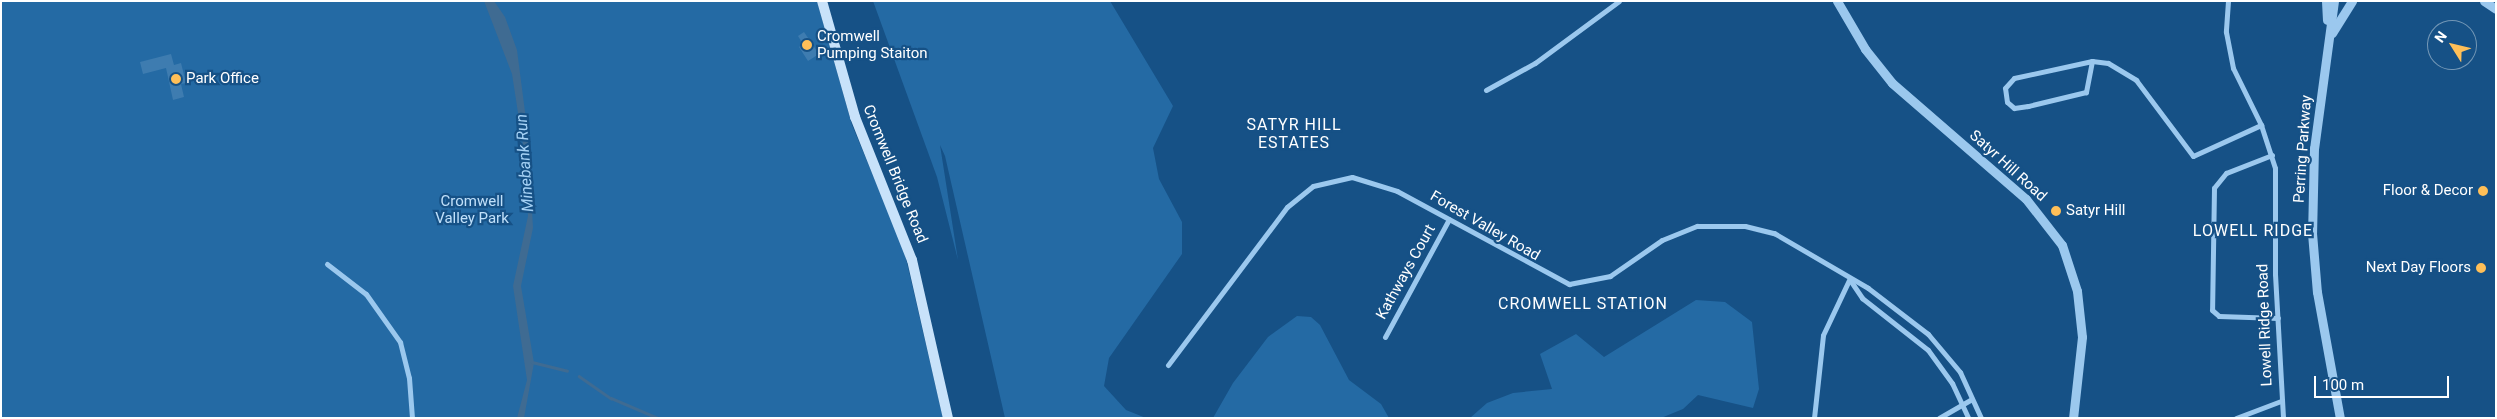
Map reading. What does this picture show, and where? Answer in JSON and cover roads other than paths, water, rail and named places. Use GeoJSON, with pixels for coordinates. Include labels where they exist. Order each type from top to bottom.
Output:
{"type":"FeatureCollection","features":[{"type":"Feature","properties":{"kind":"main road","name":"Cromwell Bridge Road"},"geometry":{"type":"LineString","coordinates":[[822,1],[855,117],[912,260],[948,418]]}},
{"type":"Feature","properties":{"kind":"street"},"geometry":{"type":"LineString","coordinates":[[1486,90],[1535,64],[1619,1]]}},
{"type":"Feature","properties":{"kind":"street","name":"Satyr Hill Road"},"geometry":{"type":"LineString","coordinates":[[1837,1],[1865,49],[1892,83],[2026,198],[2062,245],[2075,282],[2082,337],[2073,418]]}},
{"type":"Feature","properties":{"kind":"street","name":"Lowell Ridge Road"},"geometry":{"type":"LineString","coordinates":[[2228,1],[2228,51],[2261,125],[2272,155],[2277,198],[2278,318],[2283,418]]}},
{"type":"Feature","properties":{"kind":"street"},"geometry":{"type":"LineString","coordinates":[[2326,1],[2328,42]]}},
{"type":"Feature","properties":{"kind":"street","name":"Perring Parkway"},"geometry":{"type":"LineString","coordinates":[[2334,1],[2314,148],[2312,233],[2317,292],[2340,418]]}},
{"type":"Feature","properties":{"kind":"street"},"geometry":{"type":"LineString","coordinates":[[2328,42],[2352,1]]}},
{"type":"Feature","properties":{"kind":"street"},"geometry":{"type":"LineString","coordinates":[[2484,1],[2496,9]]}},
{"type":"Feature","properties":{"kind":"street"},"geometry":{"type":"LineString","coordinates":[[2092,61],[2086,92],[2014,108],[2007,102],[2006,88],[2014,78],[2092,61],[2108,63],[2136,80],[2193,156],[2261,125]]}},
{"type":"Feature","properties":{"kind":"street"},"geometry":{"type":"LineString","coordinates":[[2272,155],[2226,173],[2214,188],[2212,310],[2219,316],[2278,318]]}},
{"type":"Feature","properties":{"kind":"street","name":"Forest Valley Road"},"geometry":{"type":"LineString","coordinates":[[1168,365],[1287,207],[1313,186],[1345,178],[1370,180],[1449,219],[1569,284],[1610,276],[1662,240],[1715,225],[1774,233],[1849,280],[1868,288],[1928,334],[1955,364],[1981,418]]}},
{"type":"Feature","properties":{"kind":"street","name":"Kathways Court"},"geometry":{"type":"LineString","coordinates":[[1385,337],[1449,219]]}},
{"type":"Feature","properties":{"kind":"street"},"geometry":{"type":"LineString","coordinates":[[328,264],[366,294],[400,342],[409,378],[412,418]]}},
{"type":"Feature","properties":{"kind":"street"},"geometry":{"type":"LineString","coordinates":[[1814,418],[1823,336],[1849,280]]}},
{"type":"Feature","properties":{"kind":"street","name":"Forest Valley Road"},"geometry":{"type":"LineString","coordinates":[[1849,280],[1862,298],[1928,350],[1962,404],[1968,418]]}},
{"type":"Feature","properties":{"kind":"street"},"geometry":{"type":"LineString","coordinates":[[1939,418],[1972,399]]}},
{"type":"Feature","properties":{"kind":"street"},"geometry":{"type":"LineString","coordinates":[[2236,418],[2281,401]]}},
{"type":"Feature","properties":{"kind":"water","name":"Minebank Run"},"geometry":{"type":"Polygon","coordinates":[[[484,1],[494,1],[505,17],[517,50],[528,135],[533,228],[521,286],[534,363],[524,418],[517,418],[527,380],[513,286],[528,216],[523,145],[512,74],[484,1]]]}},
{"type":"Feature","properties":{"kind":"waterway"},"geometry":{"type":"LineString","coordinates":[[532,362],[567,371]]}},
{"type":"Feature","properties":{"kind":"waterway"},"geometry":{"type":"LineString","coordinates":[[579,376],[611,398],[658,418]]}},
{"type":"Feature","properties":{"kind":"place","name":"Cromwell Pumping Staiton"},"geometry":{"type":"Point","coordinates":[807,45]}},
{"type":"Feature","properties":{"kind":"place","name":"Park Office"},"geometry":{"type":"Point","coordinates":[176,79]}},
{"type":"Feature","properties":{"kind":"place","name":"Floor & Decor"},"geometry":{"type":"Point","coordinates":[2483,191]}},
{"type":"Feature","properties":{"kind":"place","name":"Satyr Hill"},"geometry":{"type":"Point","coordinates":[2056,211]}},
{"type":"Feature","properties":{"kind":"place","name":"Next Day Floors"},"geometry":{"type":"Point","coordinates":[2481,268]}},
{"type":"Feature","properties":{"kind":"district","name":"SATYR HILL ESTATES"},"geometry":{"type":"Point","coordinates":[1294,134]}},
{"type":"Feature","properties":{"kind":"district","name":"LOWELL RIDGE"},"geometry":{"type":"Point","coordinates":[2253,231]}},
{"type":"Feature","properties":{"kind":"district","name":"CROMWELL STATION"},"geometry":{"type":"Point","coordinates":[1583,304]}},
{"type":"Feature","properties":{"kind":"park label","name":"Cromwell Valley Park"},"geometry":{"type":"Point","coordinates":[472,210]}}]}
